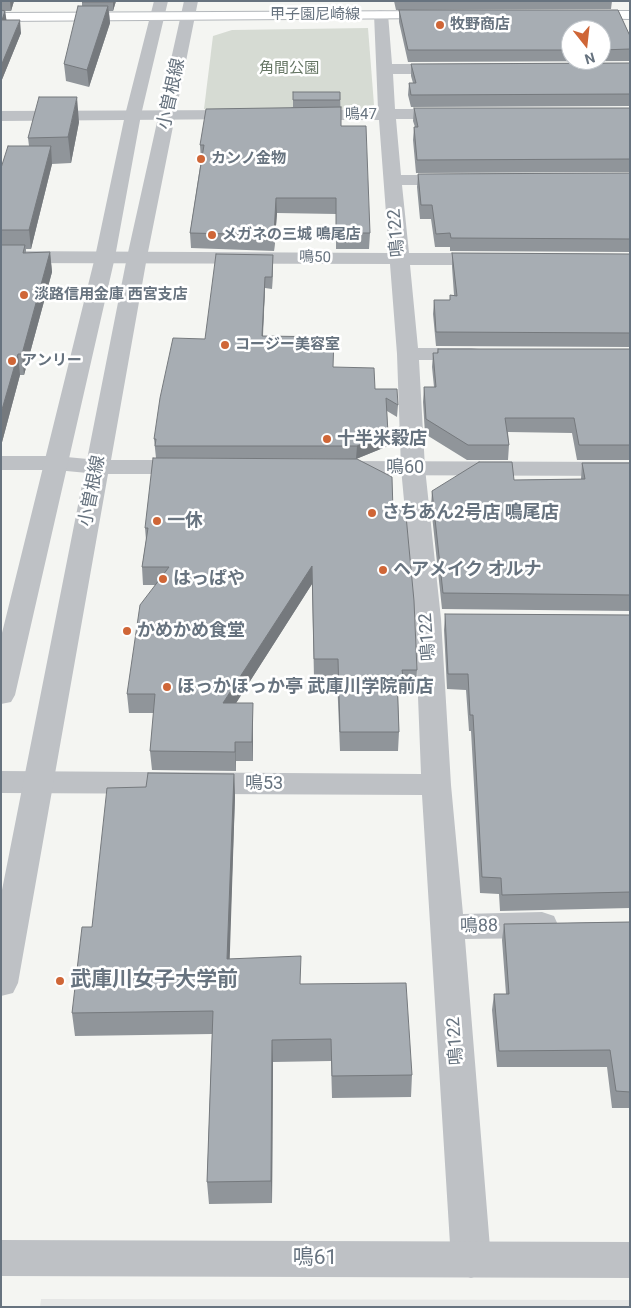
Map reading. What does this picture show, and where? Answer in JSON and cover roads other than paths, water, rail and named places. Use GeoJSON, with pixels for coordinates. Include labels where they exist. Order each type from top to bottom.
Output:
{"type":"FeatureCollection","features":[{"type":"Feature","properties":{"kind":"main road","name":"甲子園尼崎線"},"geometry":{"type":"LineString","coordinates":[[1,17],[159,8],[451,14]]}},
{"type":"Feature","properties":{"kind":"main road"},"geometry":{"type":"LineString","coordinates":[[570,15],[630,15]]}},
{"type":"Feature","properties":{"kind":"street","name":"小曽根線"},"geometry":{"type":"LineString","coordinates":[[3,679],[105,257],[133,115],[159,8]]}},
{"type":"Feature","properties":{"kind":"street","name":"小曽根線"},"geometry":{"type":"LineString","coordinates":[[1,983],[137,257],[190,8]]}},
{"type":"Feature","properties":{"kind":"street","name":"鳴122"},"geometry":{"type":"LineString","coordinates":[[381,14],[392,180],[408,354],[413,468],[428,619],[436,786],[448,927],[471,1260]]}},
{"type":"Feature","properties":{"kind":"street"},"geometry":{"type":"LineString","coordinates":[[385,69],[463,69]]}},
{"type":"Feature","properties":{"kind":"street","name":"鳴47"},"geometry":{"type":"LineString","coordinates":[[288,115],[465,114]]}},
{"type":"Feature","properties":{"kind":"street"},"geometry":{"type":"LineString","coordinates":[[1,116],[258,115]]}},
{"type":"Feature","properties":{"kind":"street"},"geometry":{"type":"LineString","coordinates":[[392,180],[472,180]]}},
{"type":"Feature","properties":{"kind":"street","name":"鳴50"},"geometry":{"type":"LineString","coordinates":[[1,257],[507,259]]}},
{"type":"Feature","properties":{"kind":"street"},"geometry":{"type":"LineString","coordinates":[[408,354],[495,354]]}},
{"type":"Feature","properties":{"kind":"street"},"geometry":{"type":"LineString","coordinates":[[1,463],[56,463],[98,467],[206,467]]}},
{"type":"Feature","properties":{"kind":"street","name":"鳴60"},"geometry":{"type":"LineString","coordinates":[[314,468],[630,469]]}},
{"type":"Feature","properties":{"kind":"street"},"geometry":{"type":"LineString","coordinates":[[428,619],[456,619]]}},
{"type":"Feature","properties":{"kind":"street","name":"鳴53"},"geometry":{"type":"LineString","coordinates":[[1,782],[436,786]]}},
{"type":"Feature","properties":{"kind":"street","name":"鳴88"},"geometry":{"type":"LineString","coordinates":[[448,927],[572,924]]}},
{"type":"Feature","properties":{"kind":"street","name":"鳴61"},"geometry":{"type":"LineString","coordinates":[[1,1258],[630,1260]]}},
{"type":"Feature","properties":{"kind":"place","name":"牧野商店"},"geometry":{"type":"Point","coordinates":[440,25]}},
{"type":"Feature","properties":{"kind":"place","name":"カンノ金物"},"geometry":{"type":"Point","coordinates":[201,159]}},
{"type":"Feature","properties":{"kind":"place","name":"メガネの三城 鳴尾店"},"geometry":{"type":"Point","coordinates":[212,235]}},
{"type":"Feature","properties":{"kind":"place","name":"淡路信用金庫 西宮支店"},"geometry":{"type":"Point","coordinates":[24,295]}},
{"type":"Feature","properties":{"kind":"place","name":"コージー美容室"},"geometry":{"type":"Point","coordinates":[225,345]}},
{"type":"Feature","properties":{"kind":"place","name":"アンリー"},"geometry":{"type":"Point","coordinates":[12,361]}},
{"type":"Feature","properties":{"kind":"place","name":"十半米穀店"},"geometry":{"type":"Point","coordinates":[327,439]}},
{"type":"Feature","properties":{"kind":"place","name":"さちあん2号店 鳴尾店"},"geometry":{"type":"Point","coordinates":[372,513]}},
{"type":"Feature","properties":{"kind":"place","name":"一休"},"geometry":{"type":"Point","coordinates":[157,521]}},
{"type":"Feature","properties":{"kind":"place","name":"ヘアメイク オルナ"},"geometry":{"type":"Point","coordinates":[383,570]}},
{"type":"Feature","properties":{"kind":"place","name":"はっぱや"},"geometry":{"type":"Point","coordinates":[163,579]}},
{"type":"Feature","properties":{"kind":"place","name":"かめかめ食堂"},"geometry":{"type":"Point","coordinates":[127,631]}},
{"type":"Feature","properties":{"kind":"place","name":"ほっかほっか亭 武庫川学院前店"},"geometry":{"type":"Point","coordinates":[167,687]}},
{"type":"Feature","properties":{"kind":"place","name":"武庫川女子大学前"},"geometry":{"type":"Point","coordinates":[60,981]}},
{"type":"Feature","properties":{"kind":"park label","name":"角間公園"},"geometry":{"type":"Point","coordinates":[289,69]}}]}
